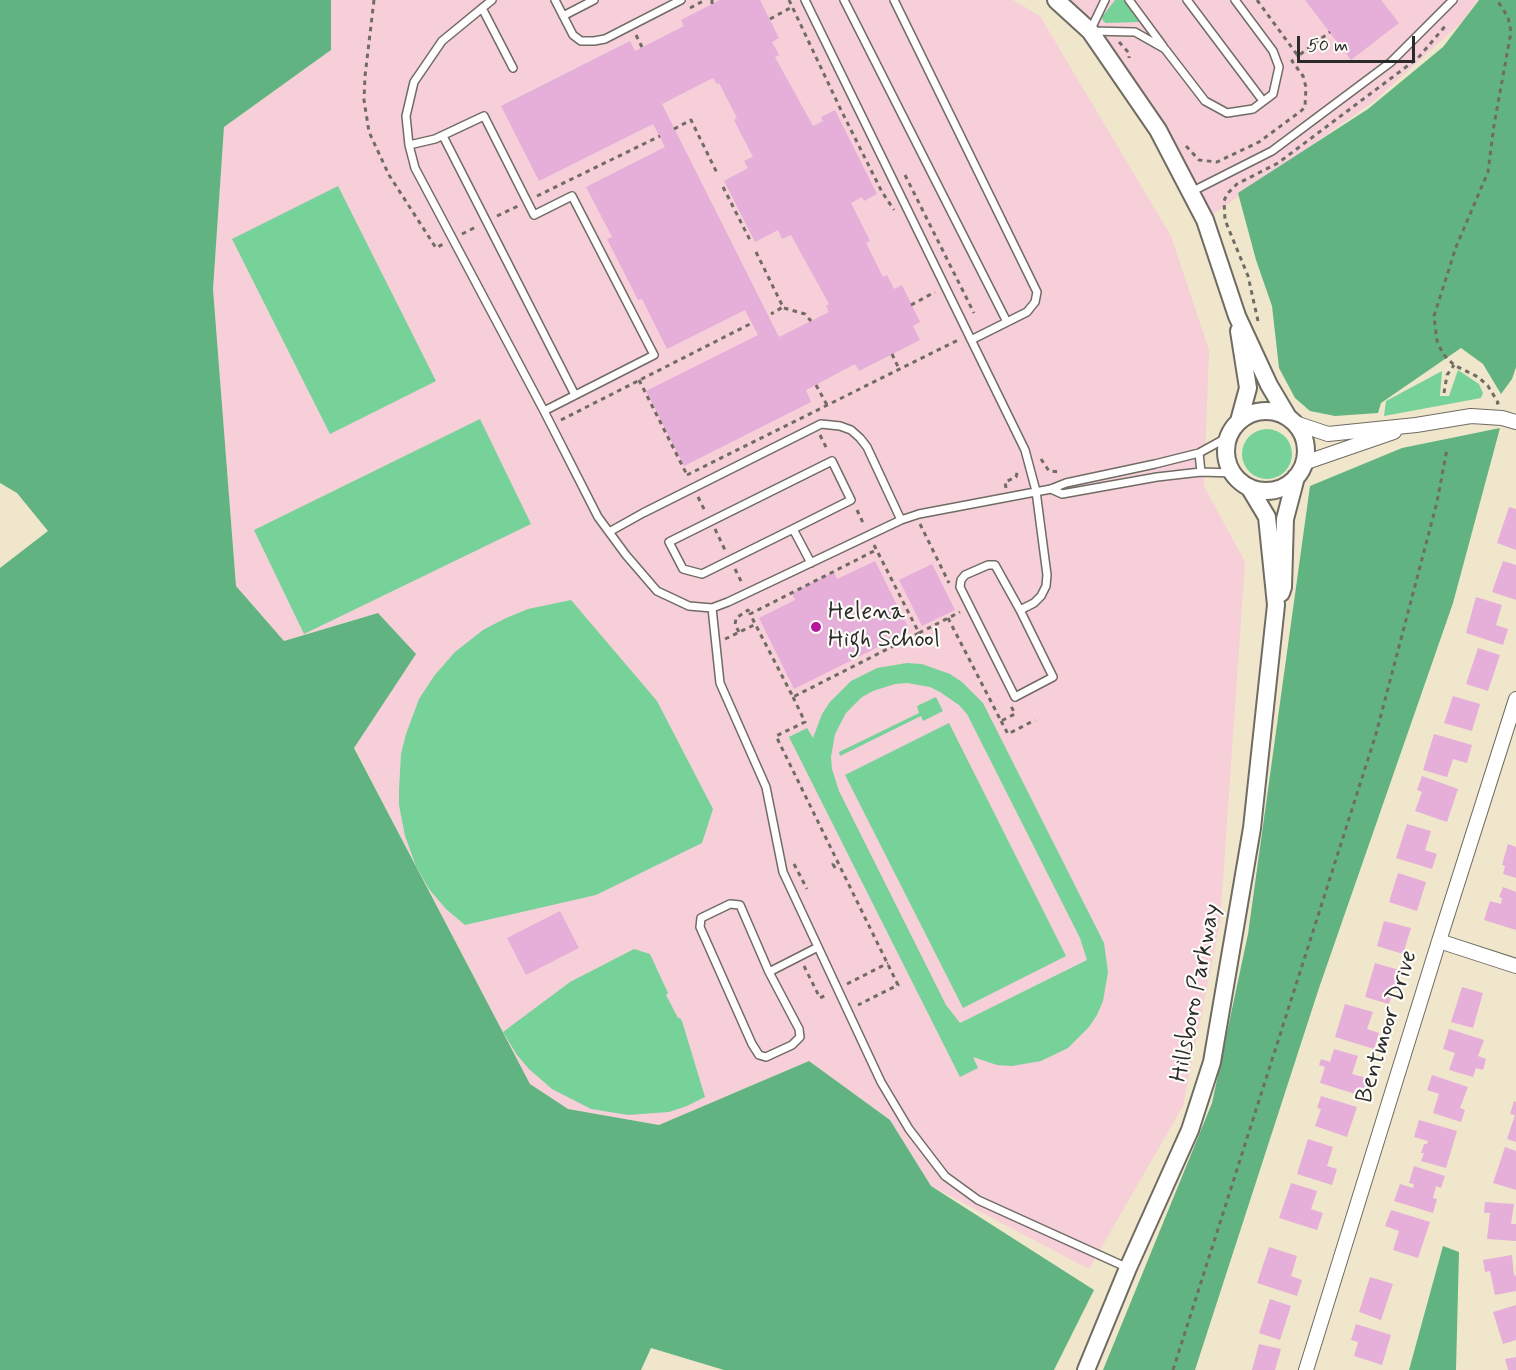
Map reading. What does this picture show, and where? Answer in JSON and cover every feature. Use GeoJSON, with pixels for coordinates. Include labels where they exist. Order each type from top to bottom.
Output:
{"type":"FeatureCollection","features":[{"type":"Feature","properties":{"kind":"street"},"geometry":{"type":"LineString","coordinates":[[1056,0],[1090,31],[1158,130],[1191,192],[1205,220],[1238,316],[1270,387],[1305,442],[1300,470]]}},
{"type":"Feature","properties":{"kind":"street"},"geometry":{"type":"LineString","coordinates":[[1238,316],[1248,388],[1239,421],[1228,437],[1226,449],[1227,462],[1233,473],[1249,488],[1262,491],[1274,490],[1286,485],[1300,470],[1416,425]]}},
{"type":"Feature","properties":{"kind":"street"},"geometry":{"type":"LineString","coordinates":[[1239,421],[1250,414],[1263,411],[1276,412],[1328,434],[1416,425],[1471,416],[1502,418],[1516,422]]}},
{"type":"Feature","properties":{"kind":"street","name":"Hillsboro Parkway"},"geometry":{"type":"LineString","coordinates":[[1275,605],[1283,587],[1285,519],[1300,470]]}},
{"type":"Feature","properties":{"kind":"street","name":"Hillsboro Parkway"},"geometry":{"type":"LineString","coordinates":[[1086,1370],[1128,1268],[1190,1130],[1212,1062],[1251,828],[1275,605],[1267,517],[1249,488]]}},
{"type":"Feature","properties":{"kind":"street","name":"Bentmoor Drive"},"geometry":{"type":"LineString","coordinates":[[1306,1370],[1438,941],[1516,699]]}},
{"type":"Feature","properties":{"kind":"street"},"geometry":{"type":"LineString","coordinates":[[1438,941],[1516,966]]}},
{"type":"Feature","properties":{"kind":"lane"},"geometry":{"type":"LineString","coordinates":[[492,0],[442,41],[414,82],[406,116],[409,145],[415,168],[598,517],[657,591],[689,606],[712,608],[901,520],[919,514],[1051,489],[1066,483],[1155,464],[1199,453],[1228,437]]}},
{"type":"Feature","properties":{"kind":"lane"},"geometry":{"type":"LineString","coordinates":[[555,0],[573,35],[581,40],[594,41],[605,39],[681,0]]}},
{"type":"Feature","properties":{"kind":"lane"},"geometry":{"type":"LineString","coordinates":[[563,16],[594,0]]}},
{"type":"Feature","properties":{"kind":"lane"},"geometry":{"type":"LineString","coordinates":[[805,0],[1025,450],[1036,491],[1047,575],[1046,586],[1041,596],[1034,603],[1020,609]]}},
{"type":"Feature","properties":{"kind":"lane"},"geometry":{"type":"LineString","coordinates":[[844,0],[1007,322]]}},
{"type":"Feature","properties":{"kind":"lane"},"geometry":{"type":"LineString","coordinates":[[894,0],[1036,292],[1035,302],[1027,312],[971,340]]}},
{"type":"Feature","properties":{"kind":"lane"},"geometry":{"type":"LineString","coordinates":[[1105,0],[1090,31],[1135,32],[1165,49]]}},
{"type":"Feature","properties":{"kind":"lane"},"geometry":{"type":"LineString","coordinates":[[1129,0],[1205,101],[1227,113],[1253,109],[1273,94],[1279,67],[1273,51],[1235,0]]}},
{"type":"Feature","properties":{"kind":"lane"},"geometry":{"type":"LineString","coordinates":[[1187,0],[1263,101]]}},
{"type":"Feature","properties":{"kind":"lane"},"geometry":{"type":"LineString","coordinates":[[1191,192],[1272,151],[1391,62],[1453,0]]}},
{"type":"Feature","properties":{"kind":"lane"},"geometry":{"type":"LineString","coordinates":[[482,8],[513,68]]}},
{"type":"Feature","properties":{"kind":"lane"},"geometry":{"type":"LineString","coordinates":[[409,145],[443,136],[484,116],[534,215],[572,196],[654,355],[544,411]]}},
{"type":"Feature","properties":{"kind":"lane"},"geometry":{"type":"LineString","coordinates":[[443,136],[575,395]]}},
{"type":"Feature","properties":{"kind":"lane"},"geometry":{"type":"LineString","coordinates":[[609,532],[821,424],[840,426],[851,430],[860,438],[867,447],[901,520]]}},
{"type":"Feature","properties":{"kind":"lane"},"geometry":{"type":"LineString","coordinates":[[1199,453],[1201,472]]}},
{"type":"Feature","properties":{"kind":"lane"},"geometry":{"type":"LineString","coordinates":[[832,461],[851,500],[793,529],[702,574],[683,569],[669,542],[832,461]]}},
{"type":"Feature","properties":{"kind":"lane"},"geometry":{"type":"LineString","coordinates":[[1051,489],[1062,494],[1157,477],[1201,472],[1233,473]]}},
{"type":"Feature","properties":{"kind":"lane"},"geometry":{"type":"LineString","coordinates":[[793,529],[811,563]]}},
{"type":"Feature","properties":{"kind":"lane"},"geometry":{"type":"LineString","coordinates":[[988,565],[995,565],[1020,609],[1053,678],[1015,697],[960,587],[961,580],[965,575],[988,565]]}},
{"type":"Feature","properties":{"kind":"lane"},"geometry":{"type":"LineString","coordinates":[[712,608],[720,683],[766,788],[783,872],[881,1082],[909,1129],[945,1176],[978,1200],[1128,1268]]}},
{"type":"Feature","properties":{"kind":"lane"},"geometry":{"type":"LineString","coordinates":[[730,903],[740,905],[768,972],[799,1029],[800,1037],[792,1045],[766,1057],[759,1055],[752,1044],[700,927],[701,918],[730,903]]}},
{"type":"Feature","properties":{"kind":"lane"},"geometry":{"type":"LineString","coordinates":[[768,972],[818,947]]}},
{"type":"Feature","properties":{"kind":"path"},"geometry":{"type":"LineString","coordinates":[[374,0],[364,84],[369,132],[389,175],[436,248],[660,136]]}},
{"type":"Feature","properties":{"kind":"path"},"geometry":{"type":"LineString","coordinates":[[789,0],[840,108],[882,192],[894,211]]}},
{"type":"Feature","properties":{"kind":"path"},"geometry":{"type":"LineString","coordinates":[[770,19],[805,0]]}},
{"type":"Feature","properties":{"kind":"path"},"geometry":{"type":"LineString","coordinates":[[1257,0],[1298,56],[1330,32]]}},
{"type":"Feature","properties":{"kind":"path"},"geometry":{"type":"LineString","coordinates":[[1497,0],[1508,17],[1511,32],[1488,172],[1456,247],[1434,316],[1437,341],[1443,354],[1454,365],[1478,377],[1488,386],[1497,403]]}},
{"type":"Feature","properties":{"kind":"path"},"geometry":{"type":"LineString","coordinates":[[674,129],[691,120],[717,173]]}},
{"type":"Feature","properties":{"kind":"path"},"geometry":{"type":"LineString","coordinates":[[1237,184],[1227,194],[1224,201],[1225,220],[1248,276],[1255,301],[1259,330]]}},
{"type":"Feature","properties":{"kind":"path"},"geometry":{"type":"LineString","coordinates":[[723,187],[750,240]]}},
{"type":"Feature","properties":{"kind":"path"},"geometry":{"type":"LineString","coordinates":[[756,252],[783,308]]}},
{"type":"Feature","properties":{"kind":"path"},"geometry":{"type":"LineString","coordinates":[[771,314],[783,308],[805,314],[811,321]]}},
{"type":"Feature","properties":{"kind":"path"},"geometry":{"type":"LineString","coordinates":[[551,425],[752,323]]}},
{"type":"Feature","properties":{"kind":"path"},"geometry":{"type":"LineString","coordinates":[[687,475],[960,339]]}},
{"type":"Feature","properties":{"kind":"path"},"geometry":{"type":"LineString","coordinates":[[892,354],[899,369]]}},
{"type":"Feature","properties":{"kind":"path"},"geometry":{"type":"LineString","coordinates":[[1444,393],[1447,375],[1454,365]]}},
{"type":"Feature","properties":{"kind":"path"},"geometry":{"type":"LineString","coordinates":[[816,384],[827,405]]}},
{"type":"Feature","properties":{"kind":"path"},"geometry":{"type":"LineString","coordinates":[[1173,1370],[1376,734],[1437,502],[1447,449]]}},
{"type":"Feature","properties":{"kind":"path"},"geometry":{"type":"LineString","coordinates":[[1040,455],[1042,463],[1049,471],[1070,470]]}},
{"type":"Feature","properties":{"kind":"path"},"geometry":{"type":"LineString","coordinates":[[874,545],[919,633]]}},
{"type":"Feature","properties":{"kind":"path"},"geometry":{"type":"LineString","coordinates":[[750,614],[876,550]]}},
{"type":"Feature","properties":{"kind":"path"},"geometry":{"type":"LineString","coordinates":[[752,605],[755,611]]}},
{"type":"Feature","properties":{"kind":"path"},"geometry":{"type":"LineString","coordinates":[[739,632],[735,624],[736,618],[748,610],[805,722],[776,736],[898,985],[847,1010]]}},
{"type":"Feature","properties":{"kind":"path"},"geometry":{"type":"LineString","coordinates":[[793,697],[963,610]]}},
{"type":"Feature","properties":{"kind":"path"},"geometry":{"type":"LineString","coordinates":[[948,618],[1008,734],[1035,720]]}},
{"type":"Feature","properties":{"kind":"path"},"geometry":{"type":"LineString","coordinates":[[1001,721],[1015,714]]}},
{"type":"Feature","properties":{"kind":"path"},"geometry":{"type":"LineString","coordinates":[[835,868],[833,864],[838,862]]}},
{"type":"Feature","properties":{"kind":"path"},"geometry":{"type":"LineString","coordinates":[[799,956],[820,998],[888,963]]}},
{"type":"Feature","properties":{"kind":"shaded area","name":"Helena High School"},"geometry":{"type":"Polygon","coordinates":[[[331,0],[1013,0],[1040,16],[1171,236],[1209,350],[1204,486],[1245,562],[1220,923],[1183,1106],[1089,1269],[931,1186],[890,1120],[809,1061],[659,1125],[568,1109],[530,1084],[354,747],[378,613],[284,641],[236,586],[213,289],[224,127],[331,50],[331,0]]]}},
{"type":"Feature","properties":{"kind":"shaded area"},"geometry":{"type":"Polygon","coordinates":[[[1056,0],[1477,0],[1461,23],[1373,102],[1205,220],[1158,130],[1056,0]]]}},
{"type":"Feature","properties":{"kind":"green space"},"geometry":{"type":"Polygon","coordinates":[[[0,0],[331,0],[331,50],[224,127],[213,289],[236,586],[284,641],[378,613],[416,654],[354,748],[530,1084],[568,1109],[659,1125],[809,1061],[890,1120],[931,1186],[1094,1290],[1054,1370],[724,1370],[651,1348],[641,1370],[0,1370],[0,568],[48,531],[17,493],[0,483],[0,0]]]}},
{"type":"Feature","properties":{"kind":"green space"},"geometry":{"type":"Polygon","coordinates":[[[1115,0],[1124,0],[1139,22],[1106,23],[1103,21],[1102,17],[1115,0]]]}},
{"type":"Feature","properties":{"kind":"green space"},"geometry":{"type":"Polygon","coordinates":[[[1479,0],[1516,0],[1516,367],[1512,379],[1501,394],[1483,364],[1461,348],[1381,403],[1378,413],[1335,416],[1310,411],[1295,398],[1279,368],[1272,306],[1256,260],[1238,193],[1368,109],[1443,47],[1479,0]]]}},
{"type":"Feature","properties":{"kind":"green space"},"geometry":{"type":"Polygon","coordinates":[[[338,186],[436,381],[330,434],[232,239],[338,186]]]}},
{"type":"Feature","properties":{"kind":"green space"},"geometry":{"type":"Polygon","coordinates":[[[1458,370],[1479,384],[1483,393],[1481,398],[1384,416],[1386,401],[1442,371],[1440,396],[1449,396],[1458,370]]]}},
{"type":"Feature","properties":{"kind":"green space"},"geometry":{"type":"Polygon","coordinates":[[[480,419],[531,524],[304,634],[254,530],[480,419]]]}},
{"type":"Feature","properties":{"kind":"green space"},"geometry":{"type":"Polygon","coordinates":[[[1500,428],[1453,603],[1319,988],[1195,1370],[1103,1370],[1212,1103],[1248,934],[1310,486],[1402,448],[1500,428]]]}},
{"type":"Feature","properties":{"kind":"green space"},"geometry":{"type":"Polygon","coordinates":[[[1267,429],[1285,436],[1292,454],[1285,472],[1267,479],[1249,472],[1242,454],[1249,436],[1267,429]]]}},
{"type":"Feature","properties":{"kind":"green space"},"geometry":{"type":"Polygon","coordinates":[[[571,600],[657,701],[713,809],[702,843],[596,895],[465,925],[446,909],[429,889],[416,866],[405,836],[399,805],[399,789],[401,754],[406,734],[419,699],[434,676],[455,652],[483,630],[506,618],[528,609],[571,600]]]}},
{"type":"Feature","properties":{"kind":"green space"},"geometry":{"type":"Polygon","coordinates":[[[907,663],[922,664],[950,674],[962,682],[983,703],[1104,943],[1108,972],[1103,1001],[1097,1015],[1089,1027],[1068,1048],[1041,1061],[1012,1066],[997,1065],[973,1057],[978,1068],[960,1077],[789,737],[807,728],[813,738],[822,714],[830,702],[851,681],[877,668],[907,663]],[[907,683],[895,684],[862,697],[846,713],[835,734],[831,757],[832,769],[839,791],[946,1005],[960,1023],[1087,960],[1080,938],[967,714],[959,705],[930,687],[907,683]]]}},
{"type":"Feature","properties":{"kind":"green space"},"geometry":{"type":"Polygon","coordinates":[[[936,697],[943,711],[923,721],[921,716],[840,756],[839,752],[919,713],[917,706],[936,697]]]}},
{"type":"Feature","properties":{"kind":"green space"},"geometry":{"type":"Polygon","coordinates":[[[949,723],[1066,956],[963,1008],[845,775],[949,723]]]}},
{"type":"Feature","properties":{"kind":"green space"},"geometry":{"type":"Polygon","coordinates":[[[634,949],[650,954],[668,993],[666,995],[678,1018],[682,1021],[705,1097],[669,1112],[628,1115],[591,1109],[552,1089],[529,1069],[503,1032],[570,982],[634,949]]]}},
{"type":"Feature","properties":{"kind":"green space"},"geometry":{"type":"Polygon","coordinates":[[[1443,1246],[1459,1252],[1456,1370],[1409,1370],[1443,1246]]]}},
{"type":"Feature","properties":{"kind":"building"},"geometry":{"type":"Polygon","coordinates":[[[720,0],[760,0],[779,38],[772,42],[779,55],[775,57],[813,126],[823,121],[821,117],[835,110],[877,194],[864,201],[862,197],[851,203],[870,241],[866,243],[883,277],[887,275],[894,289],[902,285],[920,322],[913,326],[920,340],[859,371],[855,364],[806,390],[811,402],[684,466],[646,391],[758,335],[745,310],[667,349],[642,299],[638,300],[607,239],[612,237],[586,187],[665,147],[653,124],[539,181],[501,106],[630,41],[635,51],[684,26],[681,20],[720,0]],[[713,78],[662,104],[779,337],[829,312],[826,306],[829,304],[791,235],[782,239],[778,230],[755,242],[724,181],[748,168],[744,161],[753,157],[734,120],[737,118],[719,83],[717,84],[713,78]]]}},
{"type":"Feature","properties":{"kind":"building"},"geometry":{"type":"Polygon","coordinates":[[[1305,0],[1381,0],[1399,23],[1351,60],[1305,0]]]}},
{"type":"Feature","properties":{"kind":"building"},"geometry":{"type":"Polygon","coordinates":[[[1509,507],[1516,509],[1516,550],[1497,543],[1509,507]]]}},
{"type":"Feature","properties":{"kind":"building"},"geometry":{"type":"Polygon","coordinates":[[[875,561],[910,631],[794,689],[759,618],[795,600],[792,593],[834,572],[837,579],[875,561]]]}},
{"type":"Feature","properties":{"kind":"building"},"geometry":{"type":"Polygon","coordinates":[[[1503,561],[1516,565],[1516,600],[1492,592],[1503,561]]]}},
{"type":"Feature","properties":{"kind":"building"},"geometry":{"type":"Polygon","coordinates":[[[932,564],[955,610],[922,626],[899,580],[932,564]]]}},
{"type":"Feature","properties":{"kind":"building"},"geometry":{"type":"Polygon","coordinates":[[[1476,597],[1502,605],[1496,625],[1508,629],[1503,645],[1466,633],[1476,597]]]}},
{"type":"Feature","properties":{"kind":"building"},"geometry":{"type":"Polygon","coordinates":[[[1478,648],[1500,655],[1488,691],[1466,684],[1478,648]]]}},
{"type":"Feature","properties":{"kind":"building"},"geometry":{"type":"Polygon","coordinates":[[[1453,696],[1480,704],[1472,731],[1444,723],[1453,696]]]}},
{"type":"Feature","properties":{"kind":"building"},"geometry":{"type":"Polygon","coordinates":[[[1434,734],[1472,745],[1467,763],[1453,759],[1447,777],[1423,770],[1434,734]]]}},
{"type":"Feature","properties":{"kind":"building"},"geometry":{"type":"Polygon","coordinates":[[[1422,776],[1458,789],[1447,822],[1415,811],[1422,792],[1417,790],[1422,776]]]}},
{"type":"Feature","properties":{"kind":"building"},"geometry":{"type":"Polygon","coordinates":[[[1407,824],[1431,831],[1425,850],[1437,854],[1432,869],[1396,858],[1407,824]]]}},
{"type":"Feature","properties":{"kind":"building"},"geometry":{"type":"Polygon","coordinates":[[[1508,844],[1516,847],[1516,878],[1503,874],[1505,866],[1502,865],[1508,844]]]}},
{"type":"Feature","properties":{"kind":"building"},"geometry":{"type":"Polygon","coordinates":[[[1398,873],[1426,882],[1417,911],[1389,902],[1398,873]]]}},
{"type":"Feature","properties":{"kind":"building"},"geometry":{"type":"Polygon","coordinates":[[[1503,887],[1516,892],[1516,930],[1484,920],[1490,901],[1501,904],[1502,898],[1499,897],[1503,887]]]}},
{"type":"Feature","properties":{"kind":"building"},"geometry":{"type":"Polygon","coordinates":[[[560,911],[579,948],[526,975],[507,938],[560,911]]]}},
{"type":"Feature","properties":{"kind":"building"},"geometry":{"type":"Polygon","coordinates":[[[1384,921],[1411,928],[1403,954],[1377,946],[1384,921]]]}},
{"type":"Feature","properties":{"kind":"building"},"geometry":{"type":"Polygon","coordinates":[[[1375,963],[1399,970],[1389,1004],[1365,997],[1375,963]]]}},
{"type":"Feature","properties":{"kind":"building"},"geometry":{"type":"Polygon","coordinates":[[[1462,987],[1483,993],[1473,1028],[1451,1022],[1462,987]]]}},
{"type":"Feature","properties":{"kind":"building"},"geometry":{"type":"Polygon","coordinates":[[[1345,1004],[1373,1012],[1367,1029],[1379,1033],[1374,1049],[1335,1037],[1345,1004]]]}},
{"type":"Feature","properties":{"kind":"building"},"geometry":{"type":"Polygon","coordinates":[[[1449,1029],[1484,1040],[1478,1056],[1486,1059],[1483,1070],[1476,1068],[1473,1077],[1449,1070],[1455,1053],[1443,1049],[1449,1029]]]}},
{"type":"Feature","properties":{"kind":"building"},"geometry":{"type":"Polygon","coordinates":[[[1334,1049],[1358,1056],[1352,1074],[1367,1078],[1362,1096],[1320,1083],[1325,1067],[1319,1065],[1321,1059],[1330,1062],[1334,1049]]]}},
{"type":"Feature","properties":{"kind":"building"},"geometry":{"type":"Polygon","coordinates":[[[1432,1075],[1468,1087],[1460,1108],[1465,1110],[1461,1122],[1433,1113],[1439,1094],[1427,1090],[1432,1075]]]}},
{"type":"Feature","properties":{"kind":"building"},"geometry":{"type":"Polygon","coordinates":[[[1321,1096],[1357,1107],[1347,1137],[1315,1126],[1321,1109],[1317,1108],[1321,1096]]]}},
{"type":"Feature","properties":{"kind":"building"},"geometry":{"type":"Polygon","coordinates":[[[1514,1101],[1516,1102],[1516,1142],[1507,1139],[1515,1115],[1510,1114],[1514,1101]]]}},
{"type":"Feature","properties":{"kind":"building"},"geometry":{"type":"Polygon","coordinates":[[[1419,1120],[1457,1131],[1446,1168],[1421,1161],[1424,1144],[1428,1141],[1414,1137],[1419,1120]]]}},
{"type":"Feature","properties":{"kind":"building"},"geometry":{"type":"Polygon","coordinates":[[[1308,1139],[1333,1147],[1327,1166],[1337,1169],[1332,1185],[1297,1174],[1308,1139]]]}},
{"type":"Feature","properties":{"kind":"building"},"geometry":{"type":"Polygon","coordinates":[[[1505,1147],[1516,1151],[1516,1190],[1493,1183],[1505,1147]]]}},
{"type":"Feature","properties":{"kind":"building"},"geometry":{"type":"Polygon","coordinates":[[[1414,1166],[1445,1176],[1441,1188],[1436,1186],[1433,1198],[1437,1199],[1433,1213],[1394,1201],[1400,1184],[1413,1188],[1414,1184],[1409,1183],[1414,1166]]]}},
{"type":"Feature","properties":{"kind":"building"},"geometry":{"type":"Polygon","coordinates":[[[1291,1183],[1317,1191],[1311,1209],[1323,1213],[1317,1230],[1279,1218],[1291,1183]]]}},
{"type":"Feature","properties":{"kind":"building"},"geometry":{"type":"Polygon","coordinates":[[[1485,1202],[1514,1204],[1511,1224],[1516,1224],[1516,1241],[1487,1239],[1490,1213],[1484,1213],[1485,1202]]]}},
{"type":"Feature","properties":{"kind":"building"},"geometry":{"type":"Polygon","coordinates":[[[1391,1210],[1430,1222],[1418,1258],[1393,1250],[1399,1231],[1385,1226],[1391,1210]]]}},
{"type":"Feature","properties":{"kind":"building"},"geometry":{"type":"Polygon","coordinates":[[[1269,1247],[1297,1256],[1291,1276],[1302,1280],[1297,1296],[1257,1283],[1269,1247]]]}},
{"type":"Feature","properties":{"kind":"building"},"geometry":{"type":"Polygon","coordinates":[[[1512,1255],[1516,1291],[1495,1295],[1490,1271],[1485,1272],[1483,1260],[1512,1255]]]}},
{"type":"Feature","properties":{"kind":"building"},"geometry":{"type":"Polygon","coordinates":[[[1370,1277],[1393,1284],[1381,1320],[1359,1312],[1370,1277]]]}},
{"type":"Feature","properties":{"kind":"building"},"geometry":{"type":"Polygon","coordinates":[[[1270,1299],[1291,1306],[1280,1340],[1259,1333],[1270,1299]]]}},
{"type":"Feature","properties":{"kind":"building"},"geometry":{"type":"Polygon","coordinates":[[[1516,1305],[1516,1340],[1503,1344],[1493,1312],[1516,1305]]]}},
{"type":"Feature","properties":{"kind":"building"},"geometry":{"type":"Polygon","coordinates":[[[1356,1324],[1391,1335],[1382,1365],[1354,1356],[1358,1342],[1351,1340],[1356,1324]]]}},
{"type":"Feature","properties":{"kind":"building"},"geometry":{"type":"Polygon","coordinates":[[[1259,1344],[1281,1349],[1275,1370],[1252,1370],[1259,1344]]]}},
{"type":"Feature","properties":{"kind":"building"},"geometry":{"type":"Polygon","coordinates":[[[1516,1357],[1516,1370],[1508,1370],[1505,1359],[1516,1357]]]}},
{"type":"Feature","properties":{"kind":"place","name":"Helena High School"},"geometry":{"type":"Point","coordinates":[816,627]}}]}
